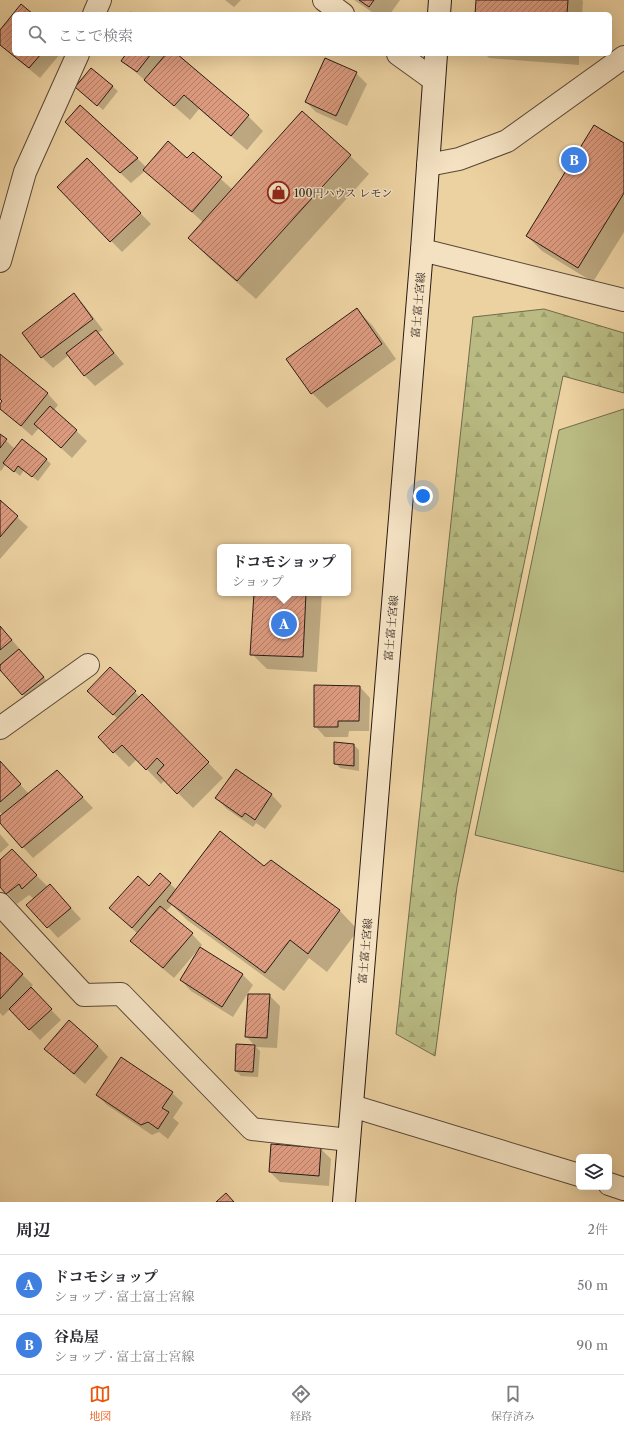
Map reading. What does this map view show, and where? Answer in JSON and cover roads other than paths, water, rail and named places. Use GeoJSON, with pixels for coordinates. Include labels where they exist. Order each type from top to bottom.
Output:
{"type":"FeatureCollection","features":[{"type":"Feature","properties":{"kind":"street"},"geometry":{"type":"LineString","coordinates":[[95,12],[100,0]]}},
{"type":"Feature","properties":{"kind":"street"},"geometry":{"type":"LineString","coordinates":[[324,0],[340,12]]}},
{"type":"Feature","properties":{"kind":"street"},"geometry":{"type":"LineString","coordinates":[[439,12],[440,0]]}},
{"type":"Feature","properties":{"kind":"street"},"geometry":{"type":"LineString","coordinates":[[0,261],[25,172],[77,56]]}},
{"type":"Feature","properties":{"kind":"street"},"geometry":{"type":"LineString","coordinates":[[401,56],[434,80]]}},
{"type":"Feature","properties":{"kind":"street","name":"富士富士宮線"},"geometry":{"type":"LineString","coordinates":[[344,1202],[422,250],[436,56]]}},
{"type":"Feature","properties":{"kind":"street"},"geometry":{"type":"LineString","coordinates":[[428,165],[459,159],[508,141],[624,57]]}},
{"type":"Feature","properties":{"kind":"street"},"geometry":{"type":"LineString","coordinates":[[422,250],[624,300]]}},
{"type":"Feature","properties":{"kind":"street"},"geometry":{"type":"LineString","coordinates":[[0,728],[88,665]]}},
{"type":"Feature","properties":{"kind":"street"},"geometry":{"type":"LineString","coordinates":[[0,904],[84,995],[121,994],[252,1129],[349,1140]]}},
{"type":"Feature","properties":{"kind":"street"},"geometry":{"type":"LineString","coordinates":[[352,1106],[576,1174]]}},
{"type":"Feature","properties":{"kind":"street"},"geometry":{"type":"LineString","coordinates":[[612,1185],[624,1189]]}},
{"type":"Feature","properties":{"kind":"place","name":"谷島屋"},"geometry":{"type":"Point","coordinates":[574,160]}},
{"type":"Feature","properties":{"kind":"place","name":"100円ハウス レモン"},"geometry":{"type":"Point","coordinates":[278,193]}},
{"type":"Feature","properties":{"kind":"place","name":"ドコモショップ"},"geometry":{"type":"Point","coordinates":[284,624]}}]}
